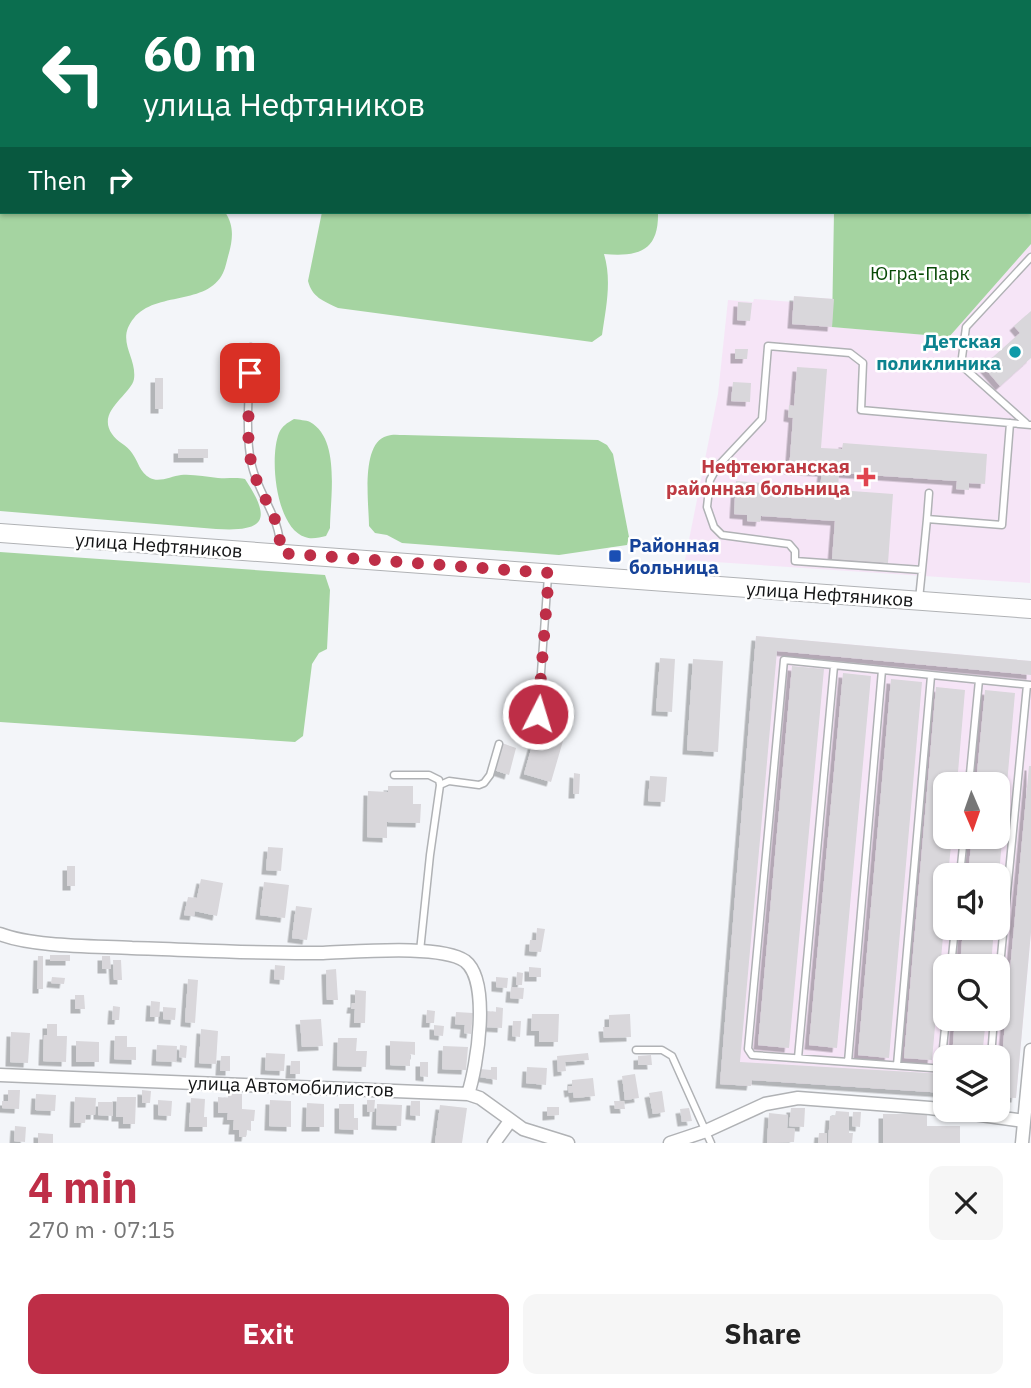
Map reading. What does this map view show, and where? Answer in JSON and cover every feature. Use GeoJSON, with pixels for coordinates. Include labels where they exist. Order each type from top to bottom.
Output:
{"type":"FeatureCollection","features":[{"type":"Feature","properties":{"kind":"street","name":"улица Нефтяников"},"geometry":{"type":"LineString","coordinates":[[0,533],[1031,609]]}},
{"type":"Feature","properties":{"kind":"street"},"geometry":{"type":"LineString","coordinates":[[0,934],[44,942],[127,947],[300,953],[421,951],[450,955],[464,960],[477,976],[480,1004],[478,1033],[474,1078],[468,1094]]}},
{"type":"Feature","properties":{"kind":"street"},"geometry":{"type":"LineString","coordinates":[[1022,1143],[1028,1104],[1031,1050]]}},
{"type":"Feature","properties":{"kind":"street","name":"улица Автомобилистов"},"geometry":{"type":"LineString","coordinates":[[0,1075],[468,1094],[480,1098],[510,1121],[533,1133],[568,1143]]}},
{"type":"Feature","properties":{"kind":"street"},"geometry":{"type":"LineString","coordinates":[[670,1143],[708,1137],[765,1104],[798,1098],[930,1108],[1024,1121]]}},
{"type":"Feature","properties":{"kind":"street"},"geometry":{"type":"LineString","coordinates":[[494,1143],[510,1121]]}},
{"type":"Feature","properties":{"kind":"lane"},"geometry":{"type":"LineString","coordinates":[[1029,425],[961,365],[966,327],[1031,257]]}},
{"type":"Feature","properties":{"kind":"lane"},"geometry":{"type":"LineString","coordinates":[[251,346],[249,452],[254,474],[279,527],[280,553]]}},
{"type":"Feature","properties":{"kind":"lane"},"geometry":{"type":"LineString","coordinates":[[922,570],[795,561],[795,551],[789,544],[733,538],[722,535],[714,527],[707,507],[710,480],[717,467],[762,419],[768,346],[850,353],[863,363],[860,410],[1029,425]]}},
{"type":"Feature","properties":{"kind":"lane"},"geometry":{"type":"LineString","coordinates":[[927,519],[1002,525],[1010,423]]}},
{"type":"Feature","properties":{"kind":"lane"},"geometry":{"type":"LineString","coordinates":[[919,601],[929,493]]}},
{"type":"Feature","properties":{"kind":"lane"},"geometry":{"type":"LineString","coordinates":[[538,714],[549,573]]}},
{"type":"Feature","properties":{"kind":"lane"},"geometry":{"type":"LineString","coordinates":[[933,1068],[752,1055],[748,1049],[785,660],[1029,685],[1001,954]]}},
{"type":"Feature","properties":{"kind":"lane"},"geometry":{"type":"LineString","coordinates":[[798,1058],[834,666]]}},
{"type":"Feature","properties":{"kind":"lane"},"geometry":{"type":"LineString","coordinates":[[848,1062],[882,670]]}},
{"type":"Feature","properties":{"kind":"lane"},"geometry":{"type":"LineString","coordinates":[[897,1065],[931,676]]}},
{"type":"Feature","properties":{"kind":"lane"},"geometry":{"type":"LineString","coordinates":[[970,772],[979,680]]}},
{"type":"Feature","properties":{"kind":"lane"},"geometry":{"type":"LineString","coordinates":[[440,785],[449,780],[480,785],[484,783],[490,775],[499,744]]}},
{"type":"Feature","properties":{"kind":"lane"},"geometry":{"type":"LineString","coordinates":[[394,775],[429,775],[439,780],[440,785],[421,951]]}},
{"type":"Feature","properties":{"kind":"lane"},"geometry":{"type":"LineString","coordinates":[[636,1050],[662,1050],[672,1056],[708,1137]]}},
{"type":"Feature","properties":{"kind":"lane"},"geometry":{"type":"LineString","coordinates":[[1024,1121],[1031,1138]]}},
{"type":"Feature","properties":{"kind":"shaded area","name":"Нефтеюганская районная больница"},"geometry":{"type":"Polygon","coordinates":[[[1031,244],[1030,583],[685,560],[718,394],[728,300],[793,302],[794,296],[834,299],[833,327],[949,337],[1031,244]]]}},
{"type":"Feature","properties":{"kind":"shaded area"},"geometry":{"type":"Polygon","coordinates":[[[756,636],[1031,661],[1031,932],[1016,1098],[1010,1098],[1010,1045],[933,1045],[933,1092],[752,1080],[751,1086],[720,1084],[756,636]]]}},
{"type":"Feature","properties":{"kind":"green space"},"geometry":{"type":"Polygon","coordinates":[[[0,214],[226,214],[232,232],[230,247],[224,271],[215,283],[194,295],[155,304],[143,310],[129,326],[126,341],[133,363],[134,379],[111,411],[108,426],[114,437],[130,450],[141,470],[150,478],[161,480],[186,475],[245,479],[259,505],[259,521],[254,526],[245,528],[216,529],[0,511],[0,214]]]}},
{"type":"Feature","properties":{"kind":"green space"},"geometry":{"type":"Polygon","coordinates":[[[322,214],[658,214],[655,235],[645,249],[627,254],[604,254],[608,284],[605,314],[602,335],[592,342],[338,308],[315,295],[308,281],[322,214]]]}},
{"type":"Feature","properties":{"kind":"green space","name":"Югра-Парк"},"geometry":{"type":"Polygon","coordinates":[[[834,214],[1031,214],[1031,244],[949,337],[832,327],[834,214]]]}},
{"type":"Feature","properties":{"kind":"green space"},"geometry":{"type":"Polygon","coordinates":[[[294,419],[310,422],[320,430],[330,455],[330,528],[326,536],[308,538],[295,531],[281,507],[275,475],[276,444],[282,428],[294,419]]]}},
{"type":"Feature","properties":{"kind":"green space"},"geometry":{"type":"Polygon","coordinates":[[[387,436],[598,440],[607,445],[613,454],[629,537],[627,545],[559,555],[402,543],[387,535],[375,533],[369,526],[369,462],[378,441],[387,436]]]}},
{"type":"Feature","properties":{"kind":"green space"},"geometry":{"type":"Polygon","coordinates":[[[0,552],[325,575],[330,590],[327,649],[319,653],[312,664],[303,736],[295,742],[0,722],[0,552]]]}},
{"type":"Feature","properties":{"kind":"building"},"geometry":{"type":"Polygon","coordinates":[[[794,296],[834,299],[832,327],[792,324],[794,296]]]}},
{"type":"Feature","properties":{"kind":"building"},"geometry":{"type":"Polygon","coordinates":[[[738,302],[752,303],[750,321],[737,320],[738,302]]]}},
{"type":"Feature","properties":{"kind":"building","name":"Детская поликлиника"},"geometry":{"type":"Polygon","coordinates":[[[1031,311],[1031,358],[1000,386],[983,366],[1020,333],[1014,326],[1031,311]]]}},
{"type":"Feature","properties":{"kind":"building"},"geometry":{"type":"Polygon","coordinates":[[[735,349],[748,349],[747,359],[735,359],[735,349]]]}},
{"type":"Feature","properties":{"kind":"building"},"geometry":{"type":"Polygon","coordinates":[[[797,367],[827,369],[821,448],[842,449],[843,443],[987,454],[985,484],[969,483],[969,490],[956,489],[957,481],[839,473],[838,490],[893,494],[888,563],[832,559],[835,521],[761,516],[760,522],[747,521],[747,515],[734,514],[736,481],[820,487],[822,472],[789,470],[793,418],[788,417],[789,405],[794,406],[797,367]]]}},
{"type":"Feature","properties":{"kind":"building"},"geometry":{"type":"Polygon","coordinates":[[[155,378],[163,378],[163,409],[155,409],[155,378]]]}},
{"type":"Feature","properties":{"kind":"building"},"geometry":{"type":"Polygon","coordinates":[[[733,382],[751,383],[750,402],[731,401],[733,382]]]}},
{"type":"Feature","properties":{"kind":"building"},"geometry":{"type":"Polygon","coordinates":[[[178,449],[208,449],[208,458],[178,458],[178,449]]]}},
{"type":"Feature","properties":{"kind":"building"},"geometry":{"type":"Polygon","coordinates":[[[756,636],[1031,661],[1031,675],[777,651],[740,1062],[933,1073],[933,1092],[752,1080],[751,1086],[720,1084],[756,636]]]}},
{"type":"Feature","properties":{"kind":"building"},"geometry":{"type":"Polygon","coordinates":[[[660,658],[675,659],[672,712],[656,711],[660,658]]]}},
{"type":"Feature","properties":{"kind":"building"},"geometry":{"type":"Polygon","coordinates":[[[693,659],[723,661],[718,752],[687,750],[693,659]]]}},
{"type":"Feature","properties":{"kind":"building"},"geometry":{"type":"Polygon","coordinates":[[[792,666],[824,669],[789,1048],[758,1045],[792,666]]]}},
{"type":"Feature","properties":{"kind":"building"},"geometry":{"type":"Polygon","coordinates":[[[843,673],[871,676],[837,1048],[809,1045],[843,673]]]}},
{"type":"Feature","properties":{"kind":"building"},"geometry":{"type":"Polygon","coordinates":[[[891,679],[922,682],[889,1058],[858,1055],[891,679]]]}},
{"type":"Feature","properties":{"kind":"building"},"geometry":{"type":"Polygon","coordinates":[[[936,687],[965,690],[958,772],[933,772],[933,849],[951,849],[949,863],[933,863],[933,940],[943,940],[941,954],[933,954],[935,1031],[932,1060],[904,1058],[936,687]]]}},
{"type":"Feature","properties":{"kind":"building"},"geometry":{"type":"Polygon","coordinates":[[[985,690],[1015,693],[1008,772],[977,772],[985,690]]]}},
{"type":"Feature","properties":{"kind":"building"},"geometry":{"type":"Polygon","coordinates":[[[536,732],[563,741],[551,782],[524,774],[536,732]]]}},
{"type":"Feature","properties":{"kind":"building"},"geometry":{"type":"Polygon","coordinates":[[[502,743],[516,748],[509,775],[494,770],[502,743]]]}},
{"type":"Feature","properties":{"kind":"building"},"geometry":{"type":"Polygon","coordinates":[[[1031,766],[1031,932],[1016,1098],[1010,1098],[1010,1045],[1003,1045],[1004,1031],[1010,1031],[1010,970],[1031,766]]]}},
{"type":"Feature","properties":{"kind":"building"},"geometry":{"type":"Polygon","coordinates":[[[574,773],[580,774],[579,794],[573,794],[574,773]]]}},
{"type":"Feature","properties":{"kind":"building"},"geometry":{"type":"Polygon","coordinates":[[[650,776],[667,777],[665,802],[648,801],[650,776]]]}},
{"type":"Feature","properties":{"kind":"building"},"geometry":{"type":"Polygon","coordinates":[[[388,786],[413,786],[413,804],[421,804],[420,823],[387,822],[387,838],[367,837],[368,791],[388,792],[388,786]]]}},
{"type":"Feature","properties":{"kind":"building"},"geometry":{"type":"Polygon","coordinates":[[[268,847],[283,848],[281,871],[266,870],[268,847]]]}},
{"type":"Feature","properties":{"kind":"building"},"geometry":{"type":"Polygon","coordinates":[[[971,849],[1001,849],[1000,863],[969,863],[971,849]]]}},
{"type":"Feature","properties":{"kind":"building"},"geometry":{"type":"Polygon","coordinates":[[[67,866],[75,866],[75,886],[67,886],[67,866]]]}},
{"type":"Feature","properties":{"kind":"building"},"geometry":{"type":"Polygon","coordinates":[[[201,879],[223,883],[217,916],[195,911],[194,916],[184,915],[188,897],[197,898],[201,879]]]}},
{"type":"Feature","properties":{"kind":"building"},"geometry":{"type":"Polygon","coordinates":[[[264,882],[289,885],[285,918],[260,915],[264,882]]]}},
{"type":"Feature","properties":{"kind":"building"},"geometry":{"type":"Polygon","coordinates":[[[296,906],[312,908],[307,940],[292,938],[296,906]]]}},
{"type":"Feature","properties":{"kind":"building"},"geometry":{"type":"Polygon","coordinates":[[[537,928],[545,929],[541,952],[529,951],[530,940],[536,940],[537,928]]]}},
{"type":"Feature","properties":{"kind":"building"},"geometry":{"type":"Polygon","coordinates":[[[962,940],[993,940],[992,954],[961,954],[962,940]]]}},
{"type":"Feature","properties":{"kind":"building"},"geometry":{"type":"Polygon","coordinates":[[[50,955],[70,955],[70,961],[50,961],[50,955]]]}},
{"type":"Feature","properties":{"kind":"building"},"geometry":{"type":"Polygon","coordinates":[[[38,956],[43,956],[43,989],[37,989],[38,956]]]}},
{"type":"Feature","properties":{"kind":"building"},"geometry":{"type":"Polygon","coordinates":[[[102,956],[110,956],[111,969],[102,969],[102,956]]]}},
{"type":"Feature","properties":{"kind":"building"},"geometry":{"type":"Polygon","coordinates":[[[113,960],[121,960],[122,980],[114,980],[113,960]]]}},
{"type":"Feature","properties":{"kind":"building"},"geometry":{"type":"Polygon","coordinates":[[[275,965],[285,966],[284,980],[274,979],[275,965]]]}},
{"type":"Feature","properties":{"kind":"building"},"geometry":{"type":"Polygon","coordinates":[[[529,967],[541,968],[541,977],[529,977],[529,967]]]}},
{"type":"Feature","properties":{"kind":"building"},"geometry":{"type":"Polygon","coordinates":[[[336,969],[338,1000],[327,1000],[326,970],[336,969]]]}},
{"type":"Feature","properties":{"kind":"building"},"geometry":{"type":"Polygon","coordinates":[[[517,972],[523,973],[522,985],[516,985],[517,972]]]}},
{"type":"Feature","properties":{"kind":"building"},"geometry":{"type":"Polygon","coordinates":[[[52,977],[65,978],[64,984],[51,983],[52,977]]]}},
{"type":"Feature","properties":{"kind":"building"},"geometry":{"type":"Polygon","coordinates":[[[496,977],[508,978],[507,988],[496,987],[496,977]]]}},
{"type":"Feature","properties":{"kind":"building"},"geometry":{"type":"Polygon","coordinates":[[[188,979],[198,980],[195,1023],[185,1022],[188,979]]]}},
{"type":"Feature","properties":{"kind":"building"},"geometry":{"type":"Polygon","coordinates":[[[511,987],[524,988],[523,999],[510,998],[511,987]]]}},
{"type":"Feature","properties":{"kind":"building"},"geometry":{"type":"Polygon","coordinates":[[[355,990],[366,991],[365,1023],[354,1023],[355,1009],[351,1009],[352,1003],[355,1003],[355,990]]]}},
{"type":"Feature","properties":{"kind":"building"},"geometry":{"type":"Polygon","coordinates":[[[75,995],[84,995],[85,1009],[75,1009],[75,995]]]}},
{"type":"Feature","properties":{"kind":"building"},"geometry":{"type":"Polygon","coordinates":[[[151,1001],[160,1002],[159,1017],[150,1017],[151,1001]]]}},
{"type":"Feature","properties":{"kind":"building"},"geometry":{"type":"Polygon","coordinates":[[[113,1006],[120,1007],[119,1020],[112,1020],[113,1006]]]}},
{"type":"Feature","properties":{"kind":"building"},"geometry":{"type":"Polygon","coordinates":[[[163,1007],[176,1008],[175,1020],[163,1019],[163,1007]]]}},
{"type":"Feature","properties":{"kind":"building"},"geometry":{"type":"Polygon","coordinates":[[[496,1007],[503,1008],[502,1028],[486,1027],[487,1011],[496,1012],[496,1007]]]}},
{"type":"Feature","properties":{"kind":"building"},"geometry":{"type":"Polygon","coordinates":[[[427,1010],[435,1011],[434,1023],[426,1023],[427,1010]]]}},
{"type":"Feature","properties":{"kind":"building"},"geometry":{"type":"Polygon","coordinates":[[[456,1012],[473,1013],[471,1034],[464,1033],[465,1025],[455,1024],[456,1012]]]}},
{"type":"Feature","properties":{"kind":"building"},"geometry":{"type":"Polygon","coordinates":[[[532,1014],[559,1014],[558,1042],[539,1042],[539,1031],[531,1031],[532,1014]]]}},
{"type":"Feature","properties":{"kind":"building"},"geometry":{"type":"Polygon","coordinates":[[[630,1014],[631,1037],[604,1038],[603,1027],[609,1027],[609,1015],[630,1014]]]}},
{"type":"Feature","properties":{"kind":"building"},"geometry":{"type":"Polygon","coordinates":[[[321,1019],[323,1046],[302,1047],[300,1020],[321,1019]]]}},
{"type":"Feature","properties":{"kind":"building"},"geometry":{"type":"Polygon","coordinates":[[[513,1021],[521,1021],[520,1037],[512,1036],[513,1021]]]}},
{"type":"Feature","properties":{"kind":"building"},"geometry":{"type":"Polygon","coordinates":[[[47,1024],[57,1024],[57,1036],[67,1036],[66,1062],[43,1061],[47,1024]]]}},
{"type":"Feature","properties":{"kind":"building"},"geometry":{"type":"Polygon","coordinates":[[[434,1025],[444,1026],[443,1036],[434,1035],[434,1025]]]}},
{"type":"Feature","properties":{"kind":"building"},"geometry":{"type":"Polygon","coordinates":[[[201,1029],[218,1031],[216,1064],[199,1063],[201,1029]]]}},
{"type":"Feature","properties":{"kind":"building"},"geometry":{"type":"Polygon","coordinates":[[[954,1031],[985,1031],[983,1045],[953,1045],[954,1031]]]}},
{"type":"Feature","properties":{"kind":"building"},"geometry":{"type":"Polygon","coordinates":[[[11,1032],[30,1033],[28,1063],[10,1062],[11,1032]]]}},
{"type":"Feature","properties":{"kind":"building"},"geometry":{"type":"Polygon","coordinates":[[[115,1036],[127,1036],[127,1047],[136,1047],[136,1060],[114,1059],[115,1036]]]}},
{"type":"Feature","properties":{"kind":"building"},"geometry":{"type":"Polygon","coordinates":[[[338,1038],[357,1038],[356,1051],[367,1051],[366,1067],[337,1066],[338,1038]]]}},
{"type":"Feature","properties":{"kind":"building"},"geometry":{"type":"Polygon","coordinates":[[[76,1041],[99,1042],[99,1062],[76,1062],[76,1041]]]}},
{"type":"Feature","properties":{"kind":"building"},"geometry":{"type":"Polygon","coordinates":[[[390,1041],[415,1042],[415,1055],[410,1054],[410,1066],[390,1065],[390,1041]]]}},
{"type":"Feature","properties":{"kind":"building"},"geometry":{"type":"Polygon","coordinates":[[[157,1045],[177,1046],[176,1062],[156,1061],[157,1045]]]}},
{"type":"Feature","properties":{"kind":"building"},"geometry":{"type":"Polygon","coordinates":[[[180,1045],[187,1046],[186,1058],[179,1057],[180,1045]]]}},
{"type":"Feature","properties":{"kind":"building"},"geometry":{"type":"Polygon","coordinates":[[[443,1046],[468,1047],[466,1070],[442,1069],[443,1046]]]}},
{"type":"Feature","properties":{"kind":"building"},"geometry":{"type":"Polygon","coordinates":[[[266,1053],[285,1054],[284,1071],[265,1070],[266,1053]]]}},
{"type":"Feature","properties":{"kind":"building"},"geometry":{"type":"Polygon","coordinates":[[[588,1053],[589,1060],[565,1062],[566,1071],[558,1072],[557,1056],[588,1053]]]}},
{"type":"Feature","properties":{"kind":"building"},"geometry":{"type":"Polygon","coordinates":[[[651,1055],[652,1065],[638,1065],[638,1056],[651,1055]]]}},
{"type":"Feature","properties":{"kind":"building"},"geometry":{"type":"Polygon","coordinates":[[[221,1056],[230,1056],[230,1071],[220,1071],[221,1056]]]}},
{"type":"Feature","properties":{"kind":"building"},"geometry":{"type":"Polygon","coordinates":[[[291,1061],[300,1061],[300,1074],[290,1074],[291,1061]]]}},
{"type":"Feature","properties":{"kind":"building"},"geometry":{"type":"Polygon","coordinates":[[[420,1062],[428,1062],[428,1077],[420,1076],[420,1062]]]}},
{"type":"Feature","properties":{"kind":"building"},"geometry":{"type":"Polygon","coordinates":[[[491,1067],[497,1067],[497,1080],[480,1077],[480,1069],[491,1070],[491,1067]]]}},
{"type":"Feature","properties":{"kind":"building"},"geometry":{"type":"Polygon","coordinates":[[[527,1067],[547,1068],[546,1085],[526,1083],[527,1067]]]}},
{"type":"Feature","properties":{"kind":"building"},"geometry":{"type":"Polygon","coordinates":[[[635,1074],[639,1098],[625,1100],[622,1076],[635,1074]]]}},
{"type":"Feature","properties":{"kind":"building"},"geometry":{"type":"Polygon","coordinates":[[[593,1078],[595,1096],[574,1098],[573,1092],[569,1093],[568,1086],[572,1086],[572,1080],[593,1078]]]}},
{"type":"Feature","properties":{"kind":"building"},"geometry":{"type":"Polygon","coordinates":[[[8,1090],[20,1090],[19,1109],[2,1108],[2,1101],[8,1101],[8,1090]]]}},
{"type":"Feature","properties":{"kind":"building"},"geometry":{"type":"Polygon","coordinates":[[[142,1090],[151,1091],[150,1103],[142,1103],[142,1090]]]}},
{"type":"Feature","properties":{"kind":"building"},"geometry":{"type":"Polygon","coordinates":[[[662,1091],[665,1112],[653,1114],[649,1093],[662,1091]]]}},
{"type":"Feature","properties":{"kind":"building"},"geometry":{"type":"Polygon","coordinates":[[[228,1093],[242,1094],[242,1109],[255,1110],[251,1131],[247,1130],[246,1137],[239,1137],[239,1130],[233,1130],[234,1120],[227,1120],[228,1113],[218,1113],[218,1097],[228,1098],[228,1093]]]}},
{"type":"Feature","properties":{"kind":"building"},"geometry":{"type":"Polygon","coordinates":[[[36,1094],[56,1095],[55,1111],[35,1110],[36,1094]]]}},
{"type":"Feature","properties":{"kind":"building"},"geometry":{"type":"Polygon","coordinates":[[[75,1097],[96,1098],[95,1115],[86,1115],[85,1123],[74,1123],[75,1097]]]}},
{"type":"Feature","properties":{"kind":"building"},"geometry":{"type":"Polygon","coordinates":[[[117,1097],[136,1097],[135,1124],[123,1124],[123,1117],[116,1117],[117,1097]]]}},
{"type":"Feature","properties":{"kind":"building"},"geometry":{"type":"Polygon","coordinates":[[[191,1098],[205,1099],[204,1117],[207,1117],[207,1127],[189,1127],[191,1098]]]}},
{"type":"Feature","properties":{"kind":"building"},"geometry":{"type":"Polygon","coordinates":[[[158,1100],[172,1101],[171,1116],[158,1115],[158,1100]]]}},
{"type":"Feature","properties":{"kind":"building"},"geometry":{"type":"Polygon","coordinates":[[[270,1100],[291,1101],[291,1127],[269,1126],[270,1100]]]}},
{"type":"Feature","properties":{"kind":"building"},"geometry":{"type":"Polygon","coordinates":[[[367,1100],[375,1100],[374,1112],[367,1112],[367,1100]]]}},
{"type":"Feature","properties":{"kind":"building"},"geometry":{"type":"Polygon","coordinates":[[[411,1101],[420,1101],[420,1116],[410,1115],[411,1101]]]}},
{"type":"Feature","properties":{"kind":"building"},"geometry":{"type":"Polygon","coordinates":[[[614,1101],[624,1101],[625,1109],[615,1109],[614,1101]]]}},
{"type":"Feature","properties":{"kind":"building"},"geometry":{"type":"Polygon","coordinates":[[[98,1102],[113,1102],[113,1116],[98,1115],[98,1102]]]}},
{"type":"Feature","properties":{"kind":"building"},"geometry":{"type":"Polygon","coordinates":[[[307,1103],[324,1104],[324,1127],[306,1127],[307,1103]]]}},
{"type":"Feature","properties":{"kind":"building"},"geometry":{"type":"Polygon","coordinates":[[[339,1104],[354,1104],[354,1118],[358,1118],[358,1130],[339,1129],[339,1104]]]}},
{"type":"Feature","properties":{"kind":"building"},"geometry":{"type":"Polygon","coordinates":[[[377,1104],[402,1105],[401,1126],[376,1125],[377,1104]]]}},
{"type":"Feature","properties":{"kind":"building"},"geometry":{"type":"Polygon","coordinates":[[[440,1105],[467,1108],[462,1143],[435,1143],[440,1105]]]}},
{"type":"Feature","properties":{"kind":"building"},"geometry":{"type":"Polygon","coordinates":[[[547,1107],[559,1107],[559,1115],[547,1116],[547,1107]]]}},
{"type":"Feature","properties":{"kind":"building"},"geometry":{"type":"Polygon","coordinates":[[[689,1108],[692,1121],[682,1122],[680,1109],[689,1108]]]}},
{"type":"Feature","properties":{"kind":"building"},"geometry":{"type":"Polygon","coordinates":[[[791,1108],[805,1108],[804,1127],[789,1126],[791,1108]]]}},
{"type":"Feature","properties":{"kind":"building"},"geometry":{"type":"Polygon","coordinates":[[[836,1111],[849,1112],[852,1143],[828,1143],[830,1116],[835,1116],[836,1111]]]}},
{"type":"Feature","properties":{"kind":"building"},"geometry":{"type":"Polygon","coordinates":[[[853,1112],[861,1112],[860,1127],[852,1126],[853,1112]]]}},
{"type":"Feature","properties":{"kind":"building"},"geometry":{"type":"Polygon","coordinates":[[[769,1113],[788,1115],[787,1128],[795,1129],[794,1142],[767,1143],[769,1113]]]}},
{"type":"Feature","properties":{"kind":"building"},"geometry":{"type":"Polygon","coordinates":[[[883,1114],[927,1114],[927,1126],[960,1126],[960,1143],[883,1143],[883,1114]]]}},
{"type":"Feature","properties":{"kind":"building"},"geometry":{"type":"Polygon","coordinates":[[[15,1126],[26,1127],[25,1142],[14,1141],[15,1126]]]}},
{"type":"Feature","properties":{"kind":"building"},"geometry":{"type":"Polygon","coordinates":[[[38,1133],[53,1134],[53,1143],[38,1143],[38,1133]]]}},
{"type":"Feature","properties":{"kind":"building"},"geometry":{"type":"Polygon","coordinates":[[[819,1133],[827,1133],[827,1143],[818,1143],[819,1133]]]}},
{"type":"Feature","properties":{"kind":"place","name":"Детская поликлиника"},"geometry":{"type":"Point","coordinates":[1015,352]}},
{"type":"Feature","properties":{"kind":"place","name":"Нефтеюганская районная больница"},"geometry":{"type":"Point","coordinates":[866,477]}},
{"type":"Feature","properties":{"kind":"place","name":"Районная больница"},"geometry":{"type":"Point","coordinates":[615,556]}},
{"type":"Feature","properties":{"kind":"route"},"geometry":{"type":"LineString","coordinates":[[250,373],[249,452],[254,474],[279,527],[280,553],[549,573],[538,714]]}}]}
